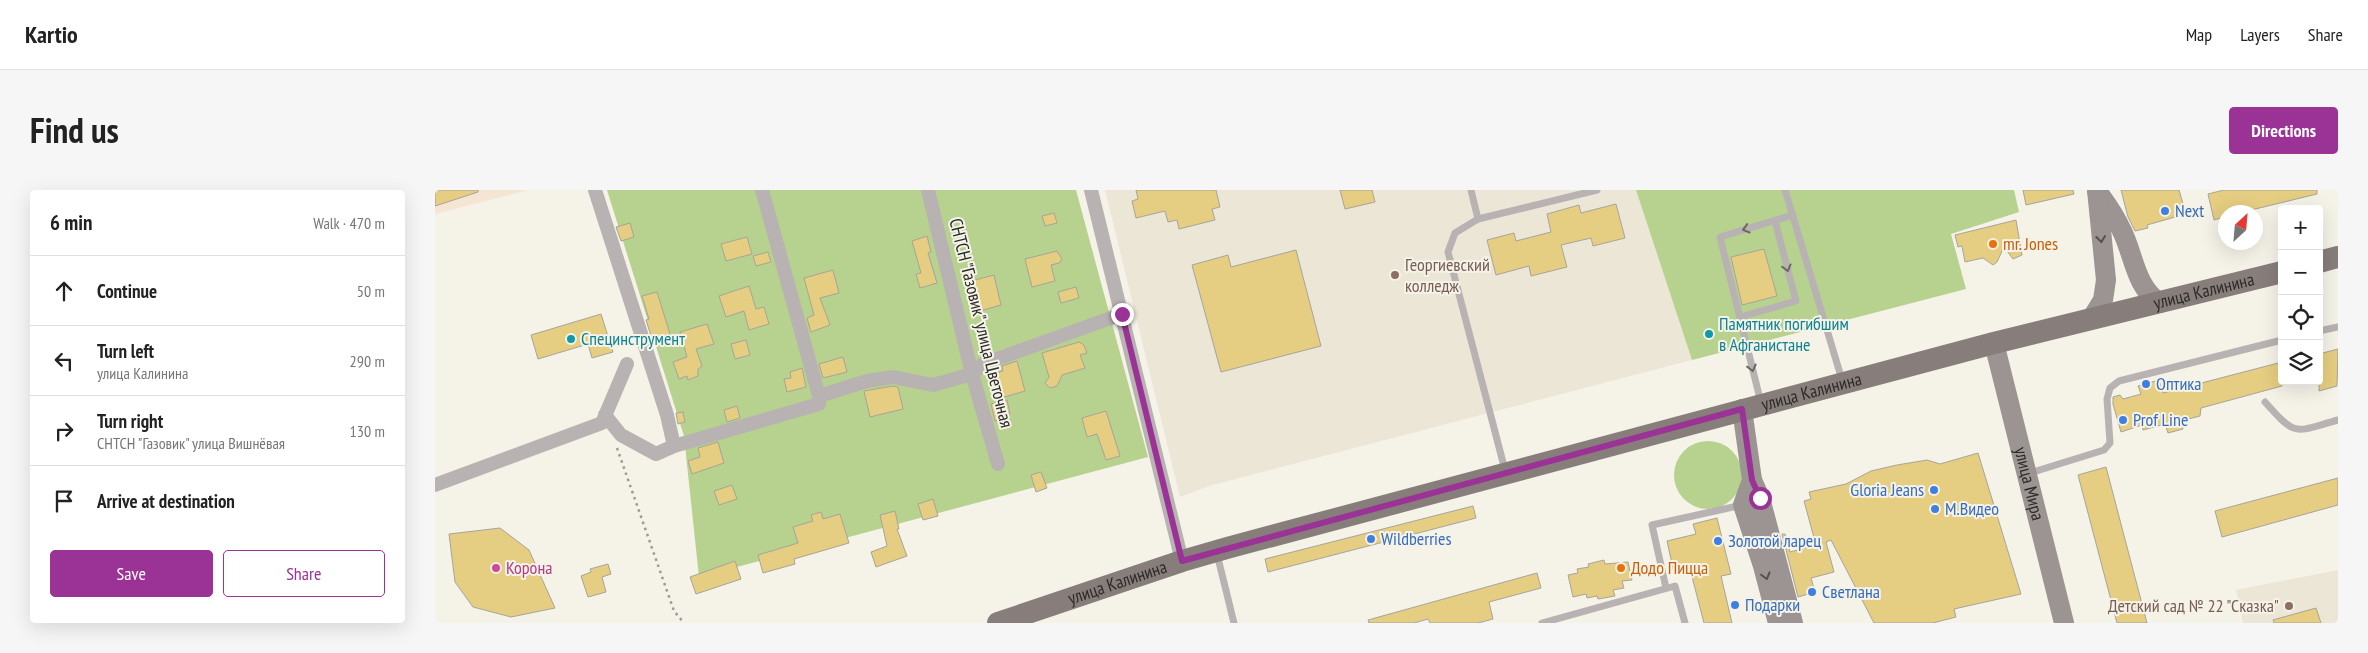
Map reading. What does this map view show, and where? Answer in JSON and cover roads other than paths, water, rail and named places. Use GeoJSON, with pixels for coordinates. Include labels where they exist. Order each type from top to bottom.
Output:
{"type":"FeatureCollection","features":[{"type":"Feature","properties":{"kind":"main road"},"geometry":{"type":"LineString","coordinates":[[2323,261],[2338,257]]}},
{"type":"Feature","properties":{"kind":"main road","name":"улица Калинина"},"geometry":{"type":"LineString","coordinates":[[998,623],[1182,561],[1994,343],[2278,273]]}},
{"type":"Feature","properties":{"kind":"street"},"geometry":{"type":"LineString","coordinates":[[595,190],[667,415],[674,446]]}},
{"type":"Feature","properties":{"kind":"street"},"geometry":{"type":"LineString","coordinates":[[605,415],[621,435],[656,454],[674,446],[819,404],[819,396],[762,190]]}},
{"type":"Feature","properties":{"kind":"street","name":"СНТСН \"Газовик\" улица Цветочная"},"geometry":{"type":"LineString","coordinates":[[928,190],[972,374],[998,464]]}},
{"type":"Feature","properties":{"kind":"street"},"geometry":{"type":"LineString","coordinates":[[1091,190],[1182,561]]}},
{"type":"Feature","properties":{"kind":"street"},"geometry":{"type":"LineString","coordinates":[[2097,190],[2123,231],[2137,273],[2149,296],[2160,303]]}},
{"type":"Feature","properties":{"kind":"street"},"geometry":{"type":"LineString","coordinates":[[2092,318],[2103,300],[2106,280],[2097,190]]}},
{"type":"Feature","properties":{"kind":"street"},"geometry":{"type":"LineString","coordinates":[[819,396],[867,381],[893,377],[933,385],[972,374],[983,364],[1122,314]]}},
{"type":"Feature","properties":{"kind":"street","name":"улица Мира"},"geometry":{"type":"LineString","coordinates":[[1994,343],[2064,623]]}},
{"type":"Feature","properties":{"kind":"street"},"geometry":{"type":"LineString","coordinates":[[435,485],[602,423],[627,364]]}},
{"type":"Feature","properties":{"kind":"street"},"geometry":{"type":"LineString","coordinates":[[1752,407],[1752,480],[1743,505],[1763,566],[1778,623]]}},
{"type":"Feature","properties":{"kind":"street"},"geometry":{"type":"LineString","coordinates":[[1752,480],[1760,498],[1793,623]]}},
{"type":"Feature","properties":{"kind":"lane"},"geometry":{"type":"LineString","coordinates":[[1471,190],[1478,219]]}},
{"type":"Feature","properties":{"kind":"lane"},"geometry":{"type":"LineString","coordinates":[[1505,473],[1448,252],[1455,233],[1478,219],[1597,190]]}},
{"type":"Feature","properties":{"kind":"lane"},"geometry":{"type":"LineString","coordinates":[[1785,190],[1843,383]]}},
{"type":"Feature","properties":{"kind":"lane"},"geometry":{"type":"LineString","coordinates":[[1752,407],[1740,318],[1720,237],[1793,215]]}},
{"type":"Feature","properties":{"kind":"lane"},"geometry":{"type":"LineString","coordinates":[[1740,318],[1796,301],[1775,221]]}},
{"type":"Feature","properties":{"kind":"lane"},"geometry":{"type":"LineString","coordinates":[[2323,330],[2338,327]]}},
{"type":"Feature","properties":{"kind":"lane"},"geometry":{"type":"LineString","coordinates":[[2027,474],[2104,450],[2110,443],[2107,399],[2109,388],[2119,381],[2278,341]]}},
{"type":"Feature","properties":{"kind":"lane"},"geometry":{"type":"LineString","coordinates":[[2265,402],[2292,429],[2299,430],[2338,420]]}},
{"type":"Feature","properties":{"kind":"lane"},"geometry":{"type":"LineString","coordinates":[[1666,588],[1652,525],[1743,505]]}},
{"type":"Feature","properties":{"kind":"lane"},"geometry":{"type":"LineString","coordinates":[[1216,552],[1233,623]]}},
{"type":"Feature","properties":{"kind":"lane"},"geometry":{"type":"LineString","coordinates":[[1542,623],[1675,586],[1685,623]]}},
{"type":"Feature","properties":{"kind":"place","name":"Next"},"geometry":{"type":"Point","coordinates":[2165,211]}},
{"type":"Feature","properties":{"kind":"place","name":"mr. Jones"},"geometry":{"type":"Point","coordinates":[1993,244]}},
{"type":"Feature","properties":{"kind":"place","name":"Георгиевский колледж"},"geometry":{"type":"Point","coordinates":[1395,275]}},
{"type":"Feature","properties":{"kind":"place","name":"Памятник погибшим в Афганистане"},"geometry":{"type":"Point","coordinates":[1709,334]}},
{"type":"Feature","properties":{"kind":"place","name":"Специнструмент"},"geometry":{"type":"Point","coordinates":[571,339]}},
{"type":"Feature","properties":{"kind":"place","name":"Оптика"},"geometry":{"type":"Point","coordinates":[2146,384]}},
{"type":"Feature","properties":{"kind":"place","name":"Prof Line"},"geometry":{"type":"Point","coordinates":[2123,420]}},
{"type":"Feature","properties":{"kind":"place","name":"Gloria Jeans"},"geometry":{"type":"Point","coordinates":[1934,490]}},
{"type":"Feature","properties":{"kind":"place","name":"М.Видео"},"geometry":{"type":"Point","coordinates":[1935,509]}},
{"type":"Feature","properties":{"kind":"place","name":"Wildberries"},"geometry":{"type":"Point","coordinates":[1371,539]}},
{"type":"Feature","properties":{"kind":"place","name":"Золотой ларец"},"geometry":{"type":"Point","coordinates":[1718,541]}},
{"type":"Feature","properties":{"kind":"place","name":"Корона"},"geometry":{"type":"Point","coordinates":[496,568]}},
{"type":"Feature","properties":{"kind":"place","name":"Додо Пицца"},"geometry":{"type":"Point","coordinates":[1621,568]}},
{"type":"Feature","properties":{"kind":"place","name":"Светлана"},"geometry":{"type":"Point","coordinates":[1812,592]}},
{"type":"Feature","properties":{"kind":"place","name":"Подарки"},"geometry":{"type":"Point","coordinates":[1735,605]}},
{"type":"Feature","properties":{"kind":"place","name":"Детский сад № 22 \"Сказка\""},"geometry":{"type":"Point","coordinates":[2289,606]}}]}
